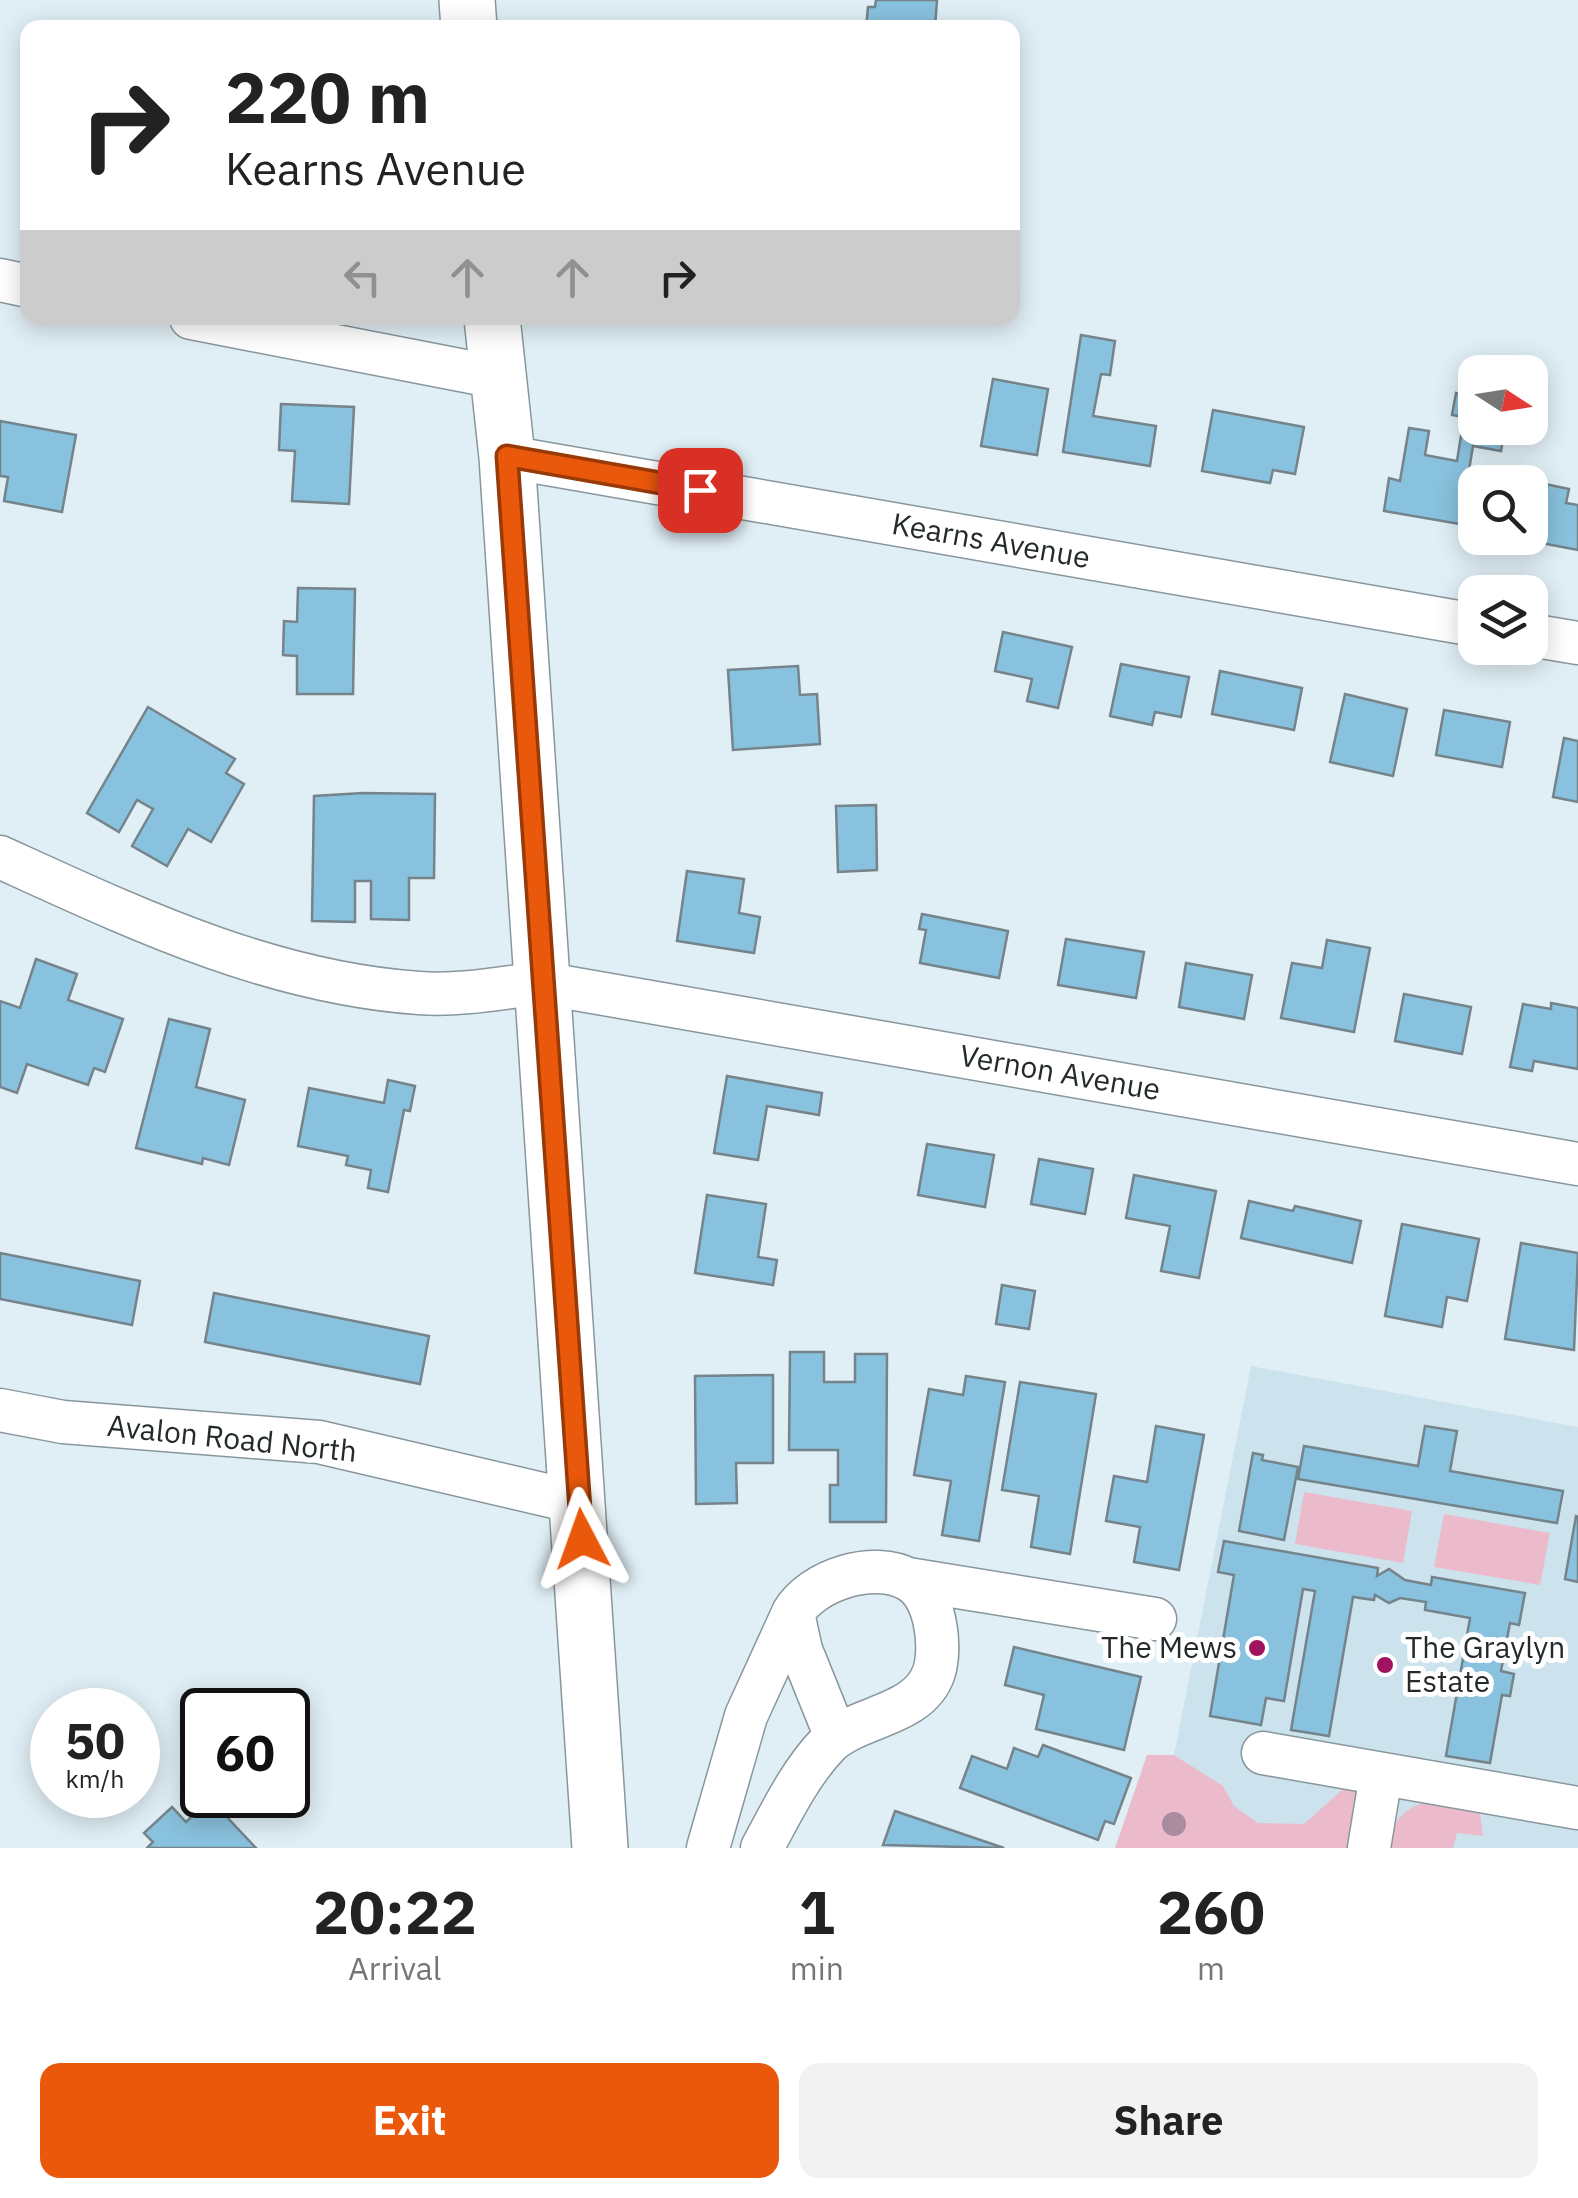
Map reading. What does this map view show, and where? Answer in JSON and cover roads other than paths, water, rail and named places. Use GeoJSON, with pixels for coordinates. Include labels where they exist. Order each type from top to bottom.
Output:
{"type":"FeatureCollection","features":[{"type":"Feature","properties":{"kind":"main road"},"geometry":{"type":"LineString","coordinates":[[492,325],[507,456],[580,1503],[600,1848]]}},
{"type":"Feature","properties":{"kind":"street"},"geometry":{"type":"LineString","coordinates":[[227,325],[496,377]]}},
{"type":"Feature","properties":{"kind":"street","name":"Kearns Avenue"},"geometry":{"type":"LineString","coordinates":[[507,456],[1458,623]]}},
{"type":"Feature","properties":{"kind":"street"},"geometry":{"type":"LineString","coordinates":[[1548,638],[1578,643]]}},
{"type":"Feature","properties":{"kind":"street","name":"Vernon Avenue"},"geometry":{"type":"LineString","coordinates":[[0,857],[174,936],[245,959],[362,986],[422,994],[541,983],[1578,1164]]}},
{"type":"Feature","properties":{"kind":"street","name":"Avalon Road North"},"geometry":{"type":"LineString","coordinates":[[0,1410],[63,1422],[319,1442],[580,1503]]}},
{"type":"Feature","properties":{"kind":"street"},"geometry":{"type":"LineString","coordinates":[[708,1848],[746,1716],[800,1601],[828,1581],[864,1575],[908,1579],[1155,1619]]}},
{"type":"Feature","properties":{"kind":"street"},"geometry":{"type":"LineString","coordinates":[[762,1848],[806,1772],[836,1737],[916,1697],[934,1672],[935,1624],[919,1590],[908,1579]]}},
{"type":"Feature","properties":{"kind":"street"},"geometry":{"type":"LineString","coordinates":[[793,1614],[801,1650],[836,1737]]}},
{"type":"Feature","properties":{"kind":"street"},"geometry":{"type":"LineString","coordinates":[[1263,1754],[1578,1808]]}},
{"type":"Feature","properties":{"kind":"street"},"geometry":{"type":"LineString","coordinates":[[1369,1848],[1381,1775]]}},
{"type":"Feature","properties":{"kind":"place","name":"The Mews"},"geometry":{"type":"Point","coordinates":[1257,1648]}},
{"type":"Feature","properties":{"kind":"place","name":"The Graylyn Estate"},"geometry":{"type":"Point","coordinates":[1385,1665]}}]}
